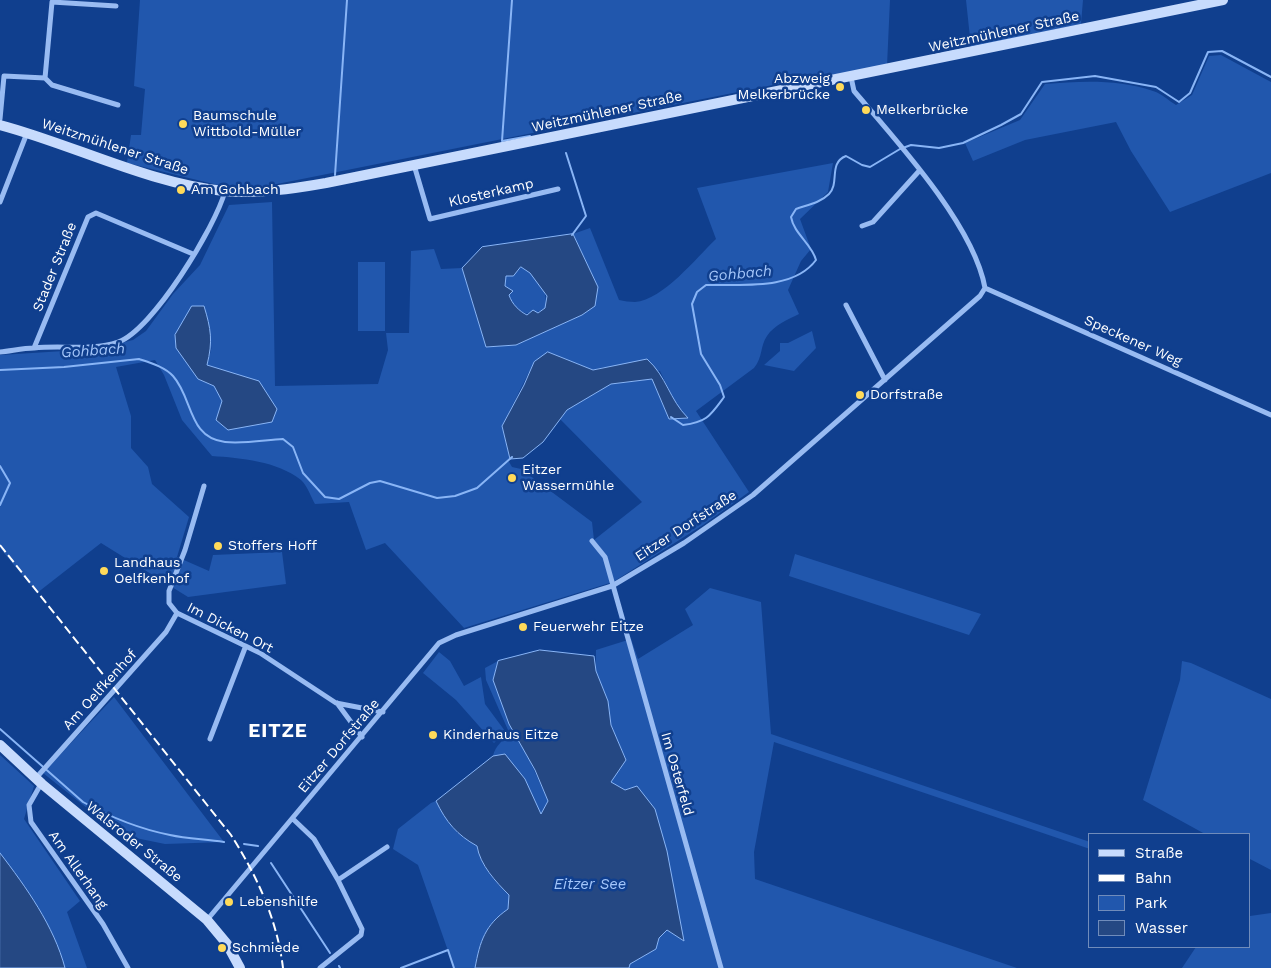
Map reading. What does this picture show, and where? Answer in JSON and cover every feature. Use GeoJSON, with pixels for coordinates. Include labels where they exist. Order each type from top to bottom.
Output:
{"type":"FeatureCollection","features":[{"type":"Feature","properties":{"kind":"street","name":"Weitzmühlener Straße"},"geometry":{"type":"LineString","coordinates":[[0,125],[28,132],[170,181],[225,191],[257,192],[309,186],[1223,0]]}},
{"type":"Feature","properties":{"kind":"street"},"geometry":{"type":"LineString","coordinates":[[45,78],[52,1],[116,6]]}},
{"type":"Feature","properties":{"kind":"street"},"geometry":{"type":"LineString","coordinates":[[0,120],[4,76],[45,78],[52,85],[118,105]]}},
{"type":"Feature","properties":{"kind":"street"},"geometry":{"type":"LineString","coordinates":[[851,77],[854,91],[920,170],[964,237],[982,272],[985,288]]}},
{"type":"Feature","properties":{"kind":"street"},"geometry":{"type":"LineString","coordinates":[[0,202],[28,132]]}},
{"type":"Feature","properties":{"kind":"street","name":"Klosterkamp"},"geometry":{"type":"LineString","coordinates":[[414,165],[430,219],[558,189]]}},
{"type":"Feature","properties":{"kind":"street"},"geometry":{"type":"LineString","coordinates":[[862,226],[873,222],[920,170]]}},
{"type":"Feature","properties":{"kind":"street"},"geometry":{"type":"LineString","coordinates":[[0,352],[34,348],[95,346],[118,342],[137,331],[171,290],[222,202],[225,191]]}},
{"type":"Feature","properties":{"kind":"street","name":"Stader Straße"},"geometry":{"type":"LineString","coordinates":[[34,348],[88,217],[96,213],[193,254]]}},
{"type":"Feature","properties":{"kind":"street","name":"Eitzer Dorfstraße"},"geometry":{"type":"LineString","coordinates":[[207,920],[439,643],[456,635],[612,586],[684,542],[752,496],[980,296],[985,288]]}},
{"type":"Feature","properties":{"kind":"street","name":"Speckener Weg"},"geometry":{"type":"LineString","coordinates":[[985,288],[1271,415]]}},
{"type":"Feature","properties":{"kind":"street"},"geometry":{"type":"LineString","coordinates":[[846,305],[885,380]]}},
{"type":"Feature","properties":{"kind":"street","name":"Im Dicken Ort"},"geometry":{"type":"LineString","coordinates":[[204,486],[185,550],[171,583],[169,603],[176,613],[245,648],[260,653],[336,703],[362,737]]}},
{"type":"Feature","properties":{"kind":"street","name":"Im Osterfeld"},"geometry":{"type":"LineString","coordinates":[[592,541],[605,557],[721,968]]}},
{"type":"Feature","properties":{"kind":"street","name":"Am Oelfkenhof"},"geometry":{"type":"LineString","coordinates":[[39,778],[48,764],[166,632],[176,613]]}},
{"type":"Feature","properties":{"kind":"street"},"geometry":{"type":"LineString","coordinates":[[210,739],[245,648]]}},
{"type":"Feature","properties":{"kind":"street","name":"Im Dicken Ort"},"geometry":{"type":"LineString","coordinates":[[336,703],[383,712]]}},
{"type":"Feature","properties":{"kind":"street","name":"Walsroder Straße"},"geometry":{"type":"LineString","coordinates":[[0,745],[207,920],[222,938],[240,968]]}},
{"type":"Feature","properties":{"kind":"street","name":"Am Allerhang"},"geometry":{"type":"LineString","coordinates":[[39,778],[29,806],[31,822],[103,924],[128,968]]}},
{"type":"Feature","properties":{"kind":"street"},"geometry":{"type":"LineString","coordinates":[[293,819],[314,839],[338,880],[362,929],[361,936],[320,968]]}},
{"type":"Feature","properties":{"kind":"street"},"geometry":{"type":"LineString","coordinates":[[338,880],[387,848]]}},
{"type":"Feature","properties":{"kind":"green space"},"geometry":{"type":"Polygon","coordinates":[[[140,0],[890,0],[887,66],[783,83],[257,188],[230,188],[127,163],[131,135],[141,135],[145,89],[134,86],[140,0]]]}},
{"type":"Feature","properties":{"kind":"green space"},"geometry":{"type":"Polygon","coordinates":[[[966,0],[1083,0],[1081,24],[971,47],[966,0]]]}},
{"type":"Feature","properties":{"kind":"green space"},"geometry":{"type":"Polygon","coordinates":[[[1221,55],[1271,82],[1271,173],[1170,212],[1131,151],[1116,122],[1025,140],[973,161],[965,143],[1020,120],[1045,84],[1086,82],[1126,84],[1156,92],[1176,105],[1192,95],[1209,56],[1221,55]]]}},
{"type":"Feature","properties":{"kind":"green space"},"geometry":{"type":"Polygon","coordinates":[[[833,163],[828,192],[800,219],[811,249],[801,261],[788,290],[799,314],[770,332],[754,368],[696,411],[749,492],[703,525],[613,582],[464,628],[385,543],[366,550],[349,502],[315,504],[303,482],[281,469],[247,459],[212,456],[182,420],[164,375],[155,360],[116,367],[131,416],[131,448],[148,467],[152,484],[189,517],[177,557],[209,571],[213,555],[282,552],[286,584],[188,597],[101,543],[37,593],[0,548],[0,355],[96,349],[133,340],[146,331],[173,294],[200,265],[229,205],[272,202],[275,386],[378,384],[388,350],[386,333],[409,333],[411,251],[434,249],[441,269],[462,268],[486,347],[516,345],[582,315],[598,287],[573,234],[590,228],[619,300],[635,302],[646,299],[668,286],[716,239],[697,188],[833,163]],[[212,346],[198,379],[214,386],[222,401],[228,430],[220,370],[207,365],[212,346]],[[548,352],[534,362],[502,426],[510,459],[508,460],[512,467],[521,469],[592,522],[594,540],[642,502],[560,419],[567,410],[611,384],[652,379],[669,419],[687,417],[677,406],[660,371],[604,367],[593,370],[548,352]]]}},
{"type":"Feature","properties":{"kind":"green space"},"geometry":{"type":"Polygon","coordinates":[[[358,262],[385,262],[385,331],[358,331],[358,262]]]}},
{"type":"Feature","properties":{"kind":"green space"},"geometry":{"type":"Polygon","coordinates":[[[521,267],[537,279],[545,295],[545,308],[534,313],[519,310],[509,295],[512,291],[505,286],[506,276],[518,271],[521,267]]]}},
{"type":"Feature","properties":{"kind":"green space"},"geometry":{"type":"Polygon","coordinates":[[[812,331],[816,348],[794,371],[764,365],[780,351],[780,343],[788,343],[812,331]]]}},
{"type":"Feature","properties":{"kind":"green space"},"geometry":{"type":"Polygon","coordinates":[[[795,554],[981,614],[969,635],[789,576],[795,554]]]}},
{"type":"Feature","properties":{"kind":"green space"},"geometry":{"type":"Polygon","coordinates":[[[710,588],[761,602],[771,734],[1088,841],[1088,848],[774,742],[754,852],[755,879],[1017,968],[629,968],[630,964],[656,949],[659,938],[667,930],[684,940],[625,790],[611,782],[626,759],[611,725],[608,701],[596,671],[596,650],[631,639],[638,659],[693,625],[685,609],[710,588]]]}},
{"type":"Feature","properties":{"kind":"green space"},"geometry":{"type":"Polygon","coordinates":[[[439,652],[450,661],[464,686],[481,677],[485,704],[505,731],[494,743],[456,700],[423,673],[439,652]]]}},
{"type":"Feature","properties":{"kind":"green space"},"geometry":{"type":"Polygon","coordinates":[[[498,661],[493,680],[548,801],[541,815],[525,779],[505,755],[493,756],[508,730],[486,680],[485,668],[498,661]]]}},
{"type":"Feature","properties":{"kind":"green space"},"geometry":{"type":"Polygon","coordinates":[[[1182,661],[1191,663],[1271,699],[1271,870],[1251,860],[1251,833],[1203,833],[1143,800],[1180,680],[1182,661]]]}},
{"type":"Feature","properties":{"kind":"green space"},"geometry":{"type":"Polygon","coordinates":[[[114,697],[224,842],[165,844],[121,835],[43,773],[114,697]]]}},
{"type":"Feature","properties":{"kind":"green space"},"geometry":{"type":"Polygon","coordinates":[[[0,755],[34,786],[24,819],[80,901],[67,912],[87,968],[0,968],[0,755]]]}},
{"type":"Feature","properties":{"kind":"green space"},"geometry":{"type":"Polygon","coordinates":[[[436,801],[453,828],[477,846],[481,860],[489,873],[509,895],[508,909],[494,921],[485,935],[475,968],[454,968],[418,865],[393,849],[398,829],[436,801]]]}},
{"type":"Feature","properties":{"kind":"green space"},"geometry":{"type":"Polygon","coordinates":[[[1271,913],[1271,968],[1182,968],[1195,948],[1251,948],[1251,916],[1271,913]]]}},
{"type":"Feature","properties":{"kind":"water"},"geometry":{"type":"Polygon","coordinates":[[[573,234],[598,287],[595,306],[582,315],[516,345],[486,347],[462,268],[482,247],[573,234]],[[521,267],[513,276],[506,276],[505,286],[513,291],[509,295],[514,304],[527,315],[533,310],[538,313],[545,308],[547,296],[530,273],[521,267]]]}},
{"type":"Feature","properties":{"kind":"water"},"geometry":{"type":"Polygon","coordinates":[[[192,306],[204,306],[211,342],[207,365],[259,381],[277,409],[272,422],[228,430],[216,420],[222,401],[214,386],[198,379],[176,348],[175,335],[192,306]]]}},
{"type":"Feature","properties":{"kind":"water"},"geometry":{"type":"Polygon","coordinates":[[[548,352],[593,370],[647,359],[659,373],[676,403],[688,418],[669,419],[652,379],[611,384],[567,410],[543,442],[523,458],[510,459],[502,426],[534,362],[548,352]]]}},
{"type":"Feature","properties":{"kind":"water","name":"Eitzer See"},"geometry":{"type":"Polygon","coordinates":[[[540,650],[594,656],[596,671],[608,701],[611,725],[626,760],[611,782],[625,790],[637,786],[655,809],[667,851],[684,941],[667,930],[659,938],[656,949],[630,964],[629,968],[475,968],[485,934],[494,921],[508,909],[509,895],[494,879],[481,860],[477,846],[453,827],[436,801],[493,756],[505,754],[525,779],[541,814],[548,801],[535,770],[509,724],[493,680],[498,661],[540,650]]]}},
{"type":"Feature","properties":{"kind":"water"},"geometry":{"type":"Polygon","coordinates":[[[0,853],[20,879],[46,922],[54,937],[65,968],[0,968],[0,853]]]}},
{"type":"Feature","properties":{"kind":"waterway"},"geometry":{"type":"LineString","coordinates":[[335,175],[347,0]]}},
{"type":"Feature","properties":{"kind":"waterway"},"geometry":{"type":"LineString","coordinates":[[512,0],[502,141],[530,136]]}},
{"type":"Feature","properties":{"kind":"waterway","name":"Gohbach"},"geometry":{"type":"LineString","coordinates":[[671,417],[683,425],[698,422],[707,417],[724,397],[720,385],[701,354],[692,304],[697,292],[706,285],[766,284],[794,277],[806,270],[816,260],[811,249],[796,229],[791,217],[796,209],[818,202],[829,194],[834,184],[837,163],[846,156],[862,165],[870,167],[900,149],[911,145],[939,148],[963,143],[1021,114],[1042,82],[1095,76],[1156,87],[1179,102],[1190,93],[1208,52],[1222,51],[1271,77]]}},
{"type":"Feature","properties":{"kind":"waterway"},"geometry":{"type":"LineString","coordinates":[[566,153],[586,216],[572,235]]}},
{"type":"Feature","properties":{"kind":"waterway","name":"Gohbach"},"geometry":{"type":"LineString","coordinates":[[0,370],[64,367],[139,359],[153,364],[166,370],[173,376],[193,416],[204,433],[213,439],[225,442],[283,439],[293,447],[303,473],[325,497],[339,499],[370,483],[380,481],[437,498],[455,496],[477,488],[512,457]]}},
{"type":"Feature","properties":{"kind":"waterway","name":"Gohbach"},"geometry":{"type":"LineString","coordinates":[[0,466],[10,483],[0,505]]}},
{"type":"Feature","properties":{"kind":"waterway"},"geometry":{"type":"LineString","coordinates":[[0,729],[83,802],[125,822],[148,829],[184,837],[224,842]]}},
{"type":"Feature","properties":{"kind":"waterway"},"geometry":{"type":"LineString","coordinates":[[244,844],[258,846]]}},
{"type":"Feature","properties":{"kind":"waterway"},"geometry":{"type":"LineString","coordinates":[[271,863],[330,953]]}},
{"type":"Feature","properties":{"kind":"waterway"},"geometry":{"type":"LineString","coordinates":[[401,968],[448,950],[454,968]]}},
{"type":"Feature","properties":{"kind":"railway"},"geometry":{"type":"LineString","coordinates":[[0,545],[231,835],[249,866],[271,915],[283,968]]}},
{"type":"Feature","properties":{"kind":"place","name":"Abzweig Melkerbrücke"},"geometry":{"type":"Point","coordinates":[840,87]}},
{"type":"Feature","properties":{"kind":"place","name":"Melkerbrücke"},"geometry":{"type":"Point","coordinates":[866,110]}},
{"type":"Feature","properties":{"kind":"place","name":"Baumschule Wittbold-Müller"},"geometry":{"type":"Point","coordinates":[183,124]}},
{"type":"Feature","properties":{"kind":"place","name":"Am Gohbach"},"geometry":{"type":"Point","coordinates":[181,190]}},
{"type":"Feature","properties":{"kind":"place","name":"Dorfstraße"},"geometry":{"type":"Point","coordinates":[860,395]}},
{"type":"Feature","properties":{"kind":"place","name":"Eitzer Wassermühle"},"geometry":{"type":"Point","coordinates":[512,478]}},
{"type":"Feature","properties":{"kind":"place","name":"Stoffers Hoff"},"geometry":{"type":"Point","coordinates":[218,546]}},
{"type":"Feature","properties":{"kind":"place","name":"Landhaus Oelfkenhof"},"geometry":{"type":"Point","coordinates":[104,571]}},
{"type":"Feature","properties":{"kind":"place","name":"Feuerwehr Eitze"},"geometry":{"type":"Point","coordinates":[523,627]}},
{"type":"Feature","properties":{"kind":"place","name":"Kinderhaus Eitze"},"geometry":{"type":"Point","coordinates":[433,735]}},
{"type":"Feature","properties":{"kind":"place","name":"Lebenshilfe"},"geometry":{"type":"Point","coordinates":[229,902]}},
{"type":"Feature","properties":{"kind":"place","name":"Schmiede"},"geometry":{"type":"Point","coordinates":[222,948]}},
{"type":"Feature","properties":{"kind":"district","name":"EITZE"},"geometry":{"type":"Point","coordinates":[278,731]}}]}
